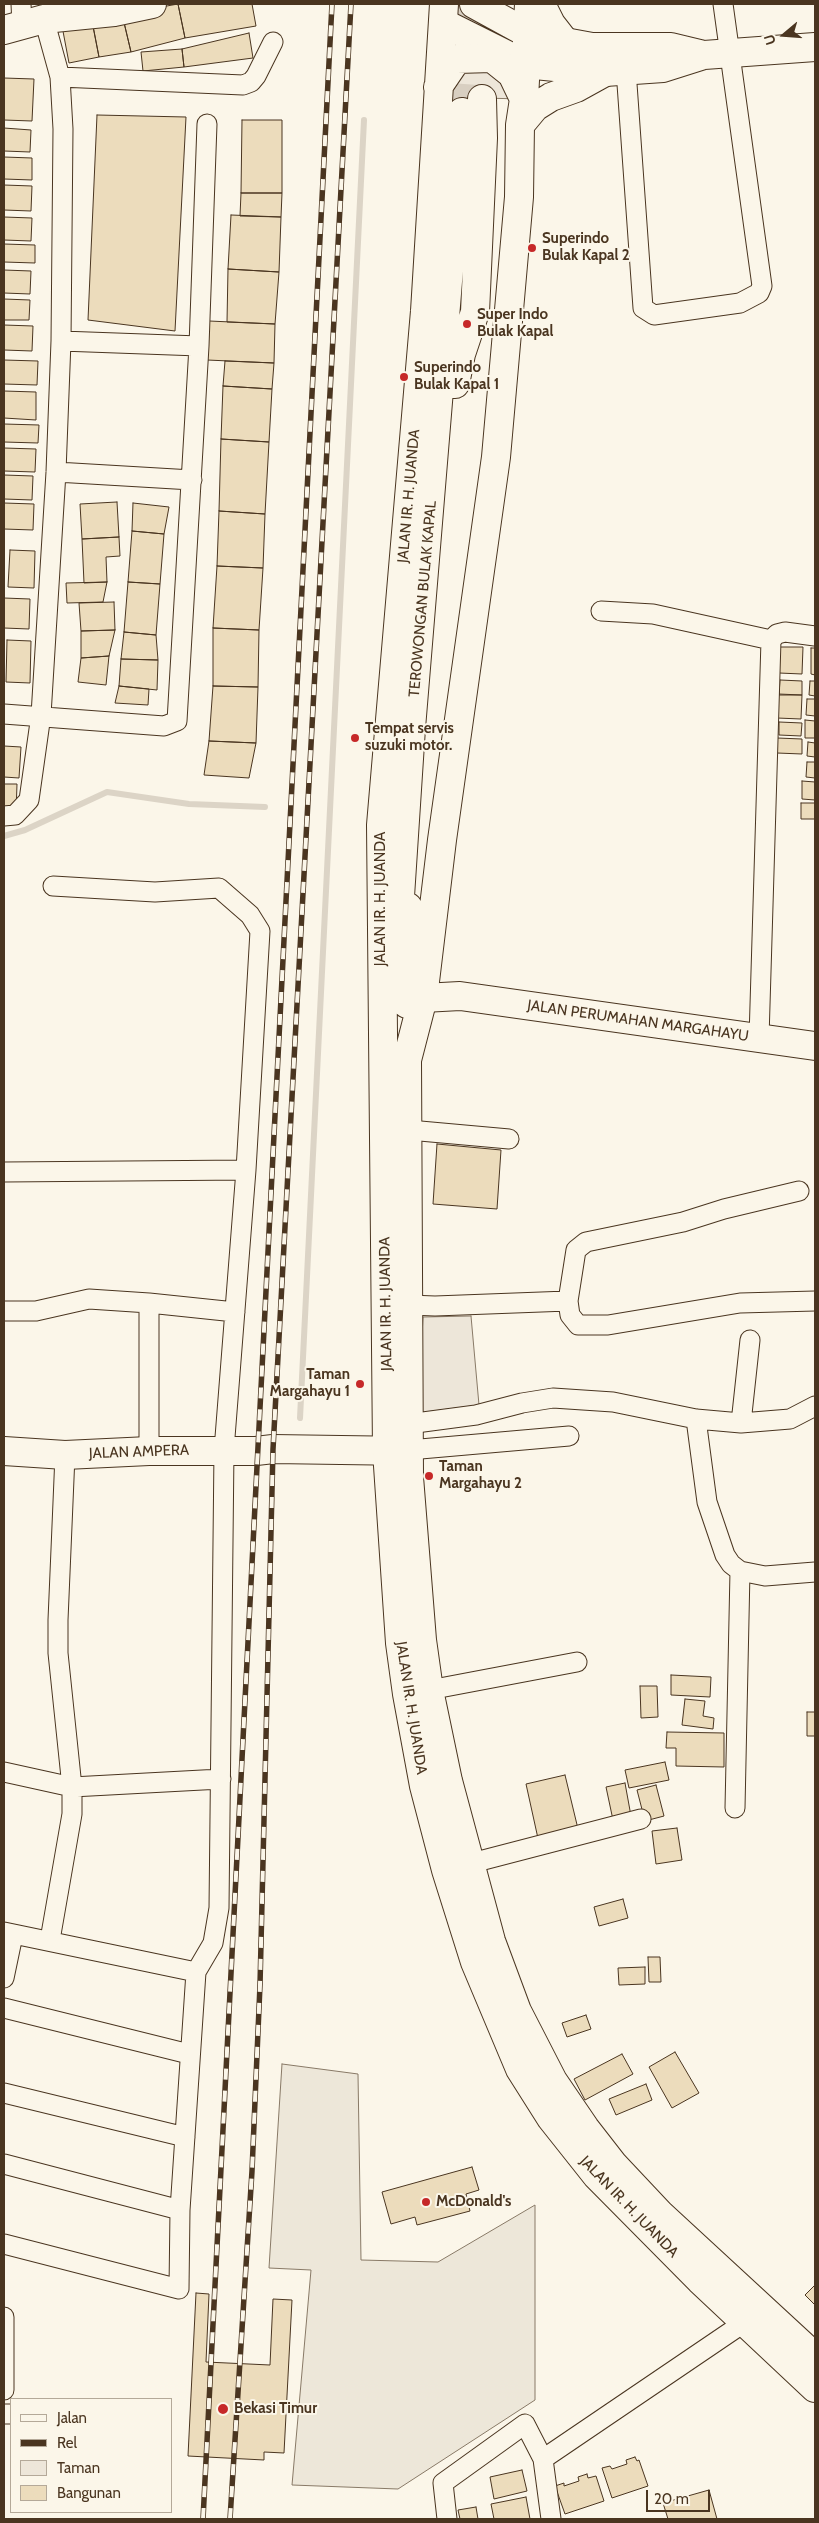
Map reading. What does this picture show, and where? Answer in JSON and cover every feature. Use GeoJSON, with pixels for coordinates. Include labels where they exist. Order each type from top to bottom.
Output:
{"type":"FeatureCollection","features":[{"type":"Feature","properties":{"kind":"main road"},"geometry":{"type":"LineString","coordinates":[[23,19],[114,12],[152,4]]}},
{"type":"Feature","properties":{"kind":"main road"},"geometry":{"type":"LineString","coordinates":[[474,4],[527,33],[565,42],[592,47],[670,47],[704,55]]}},
{"type":"Feature","properties":{"kind":"main road","name":"JALAN IR. H. JUANDA"},"geometry":{"type":"LineString","coordinates":[[530,4],[522,112],[519,197],[496,456],[442,840],[441,997],[407,1060],[409,1305],[396,1598],[407,1694],[424,1786],[446,1870],[475,1962],[520,2069],[551,2118],[605,2170],[745,2322],[815,2388]]}},
{"type":"Feature","properties":{"kind":"main road"},"geometry":{"type":"LineString","coordinates":[[541,4],[551,24],[565,42]]}},
{"type":"Feature","properties":{"kind":"main road"},"geometry":{"type":"LineString","coordinates":[[441,10],[525,64],[616,71],[662,68],[704,55],[815,47]]}},
{"type":"Feature","properties":{"kind":"main road","name":"JALAN IR. H. JUANDA"},"geometry":{"type":"LineString","coordinates":[[441,10],[423,330],[381,825],[383,1146],[402,1442],[413,1534],[422,1640],[429,1690],[468,1864],[491,1941],[516,2011],[553,2080],[585,2128],[605,2170],[660,2214],[815,2357]]}},
{"type":"Feature","properties":{"kind":"main road"},"geometry":{"type":"LineString","coordinates":[[438,87],[457,59],[492,58],[512,74],[522,112],[535,108],[551,97],[616,71]]}},
{"type":"Feature","properties":{"kind":"main road","name":"TEROWONGAN BULAK KAPAL"},"geometry":{"type":"LineString","coordinates":[[383,1146],[411,728],[472,105],[483,138],[475,312],[461,354],[453,396],[416,717],[410,836],[407,1060]]}},
{"type":"Feature","properties":{"kind":"main road","name":"JALAN PERUMAHAN MARGAHAYU"},"geometry":{"type":"LineString","coordinates":[[441,997],[815,1046]]}},
{"type":"Feature","properties":{"kind":"main road","name":"JALAN AMPERA"},"geometry":{"type":"LineString","coordinates":[[4,1451],[65,1455],[149,1451],[256,1451],[402,1442]]}},
{"type":"Feature","properties":{"kind":"street"},"geometry":{"type":"LineString","coordinates":[[616,71],[643,308],[654,315],[740,303],[759,293],[762,286],[723,4]]}},
{"type":"Feature","properties":{"kind":"street"},"geometry":{"type":"LineString","coordinates":[[4,816],[16,815],[29,800],[41,715],[56,472],[61,342],[63,129],[60,77],[23,19]]}},
{"type":"Feature","properties":{"kind":"street"},"geometry":{"type":"LineString","coordinates":[[60,77],[243,85],[251,82],[256,76],[273,42]]}},
{"type":"Feature","properties":{"kind":"street"},"geometry":{"type":"LineString","coordinates":[[4,714],[41,715],[164,726],[177,721],[199,346],[207,124]]}},
{"type":"Feature","properties":{"kind":"street"},"geometry":{"type":"LineString","coordinates":[[61,342],[199,346]]}},
{"type":"Feature","properties":{"kind":"street"},"geometry":{"type":"LineString","coordinates":[[56,472],[192,480]]}},
{"type":"Feature","properties":{"kind":"street"},"geometry":{"type":"LineString","coordinates":[[601,611],[653,614],[771,640]]}},
{"type":"Feature","properties":{"kind":"street"},"geometry":{"type":"LineString","coordinates":[[759,1038],[771,640],[777,634],[785,632],[815,636]]}},
{"type":"Feature","properties":{"kind":"street"},"geometry":{"type":"LineString","coordinates":[[4,2244],[179,2289],[180,2210],[196,1972],[213,1943],[219,1908],[224,1450],[246,1170],[260,931],[250,915],[219,888],[155,892],[53,886]]}},
{"type":"Feature","properties":{"kind":"street"},"geometry":{"type":"LineString","coordinates":[[409,1130],[509,1139]]}},
{"type":"Feature","properties":{"kind":"street"},"geometry":{"type":"LineString","coordinates":[[4,1172],[246,1170]]}},
{"type":"Feature","properties":{"kind":"street"},"geometry":{"type":"LineString","coordinates":[[799,1190],[724,1209],[683,1222],[586,1242],[576,1250],[568,1301],[570,1315],[578,1324],[590,1325],[608,1325],[740,1303],[815,1302]]}},
{"type":"Feature","properties":{"kind":"street"},"geometry":{"type":"LineString","coordinates":[[4,1311],[36,1311],[89,1299],[235,1312]]}},
{"type":"Feature","properties":{"kind":"street"},"geometry":{"type":"LineString","coordinates":[[409,1305],[435,1306],[568,1301]]}},
{"type":"Feature","properties":{"kind":"street"},"geometry":{"type":"LineString","coordinates":[[149,1303],[149,1451]]}},
{"type":"Feature","properties":{"kind":"street"},"geometry":{"type":"LineString","coordinates":[[741,1423],[750,1340]]}},
{"type":"Feature","properties":{"kind":"street"},"geometry":{"type":"LineString","coordinates":[[402,1442],[476,1415],[522,1403],[553,1398],[613,1402],[696,1419],[741,1423],[790,1419],[815,1406]]}},
{"type":"Feature","properties":{"kind":"street"},"geometry":{"type":"LineString","coordinates":[[696,1419],[707,1502],[725,1555],[740,1571],[765,1576],[815,1572]]}},
{"type":"Feature","properties":{"kind":"street"},"geometry":{"type":"LineString","coordinates":[[402,1442],[569,1436]]}},
{"type":"Feature","properties":{"kind":"street"},"geometry":{"type":"LineString","coordinates":[[50,1940],[72,1814],[72,1787],[58,1628],[65,1455]]}},
{"type":"Feature","properties":{"kind":"street"},"geometry":{"type":"LineString","coordinates":[[735,1808],[740,1571]]}},
{"type":"Feature","properties":{"kind":"street"},"geometry":{"type":"LineString","coordinates":[[429,1690],[577,1662]]}},
{"type":"Feature","properties":{"kind":"street"},"geometry":{"type":"LineString","coordinates":[[4,1772],[72,1787],[221,1779]]}},
{"type":"Feature","properties":{"kind":"street"},"geometry":{"type":"LineString","coordinates":[[468,1864],[642,1819]]}},
{"type":"Feature","properties":{"kind":"street"},"geometry":{"type":"LineString","coordinates":[[4,1978],[8,1934],[50,1940],[196,1972]]}},
{"type":"Feature","properties":{"kind":"street"},"geometry":{"type":"LineString","coordinates":[[4,2008],[189,2054]]}},
{"type":"Feature","properties":{"kind":"street"},"geometry":{"type":"LineString","coordinates":[[4,2093],[185,2137]]}},
{"type":"Feature","properties":{"kind":"street"},"geometry":{"type":"LineString","coordinates":[[4,2164],[180,2210]]}},
{"type":"Feature","properties":{"kind":"street"},"geometry":{"type":"LineString","coordinates":[[4,2317],[4,2390]]}},
{"type":"Feature","properties":{"kind":"street"},"geometry":{"type":"LineString","coordinates":[[543,2459],[745,2322]]}},
{"type":"Feature","properties":{"kind":"street"},"geometry":{"type":"LineString","coordinates":[[447,2519],[443,2483],[525,2424],[543,2459],[551,2519]]}},
{"type":"Feature","properties":{"kind":"green space"},"geometry":{"type":"Polygon","coordinates":[[[492,58],[524,99],[437,97],[457,59],[492,58]]]}},
{"type":"Feature","properties":{"kind":"green space"},"geometry":{"type":"Polygon","coordinates":[[[471,1316],[479,1405],[418,1413],[423,1317],[471,1316]]]}},
{"type":"Feature","properties":{"kind":"shaded area"},"geometry":{"type":"Polygon","coordinates":[[[282,2064],[358,2074],[361,2260],[438,2262],[535,2205],[535,2400],[398,2489],[292,2485],[311,2270],[269,2268],[282,2064]]]}},
{"type":"Feature","properties":{"kind":"building"},"geometry":{"type":"Polygon","coordinates":[[[178,4],[252,4],[256,26],[185,38],[178,4]]]}},
{"type":"Feature","properties":{"kind":"building"},"geometry":{"type":"Polygon","coordinates":[[[178,4],[185,38],[131,52],[122,14],[178,4]]]}},
{"type":"Feature","properties":{"kind":"building"},"geometry":{"type":"Polygon","coordinates":[[[122,14],[131,52],[99,57],[92,21],[122,14]]]}},
{"type":"Feature","properties":{"kind":"building"},"geometry":{"type":"Polygon","coordinates":[[[92,21],[99,57],[69,63],[62,26],[92,21]]]}},
{"type":"Feature","properties":{"kind":"building"},"geometry":{"type":"Polygon","coordinates":[[[249,33],[253,58],[184,67],[182,49],[249,33]]]}},
{"type":"Feature","properties":{"kind":"building"},"geometry":{"type":"Polygon","coordinates":[[[182,49],[184,67],[143,71],[141,52],[182,49]]]}},
{"type":"Feature","properties":{"kind":"building"},"geometry":{"type":"Polygon","coordinates":[[[4,78],[34,79],[32,121],[4,120],[4,78]]]}},
{"type":"Feature","properties":{"kind":"building"},"geometry":{"type":"Polygon","coordinates":[[[97,115],[186,117],[175,331],[88,320],[97,115]]]}},
{"type":"Feature","properties":{"kind":"building"},"geometry":{"type":"Polygon","coordinates":[[[242,120],[282,120],[282,193],[241,193],[242,120]]]}},
{"type":"Feature","properties":{"kind":"building"},"geometry":{"type":"Polygon","coordinates":[[[4,128],[31,130],[30,152],[4,151],[4,128]]]}},
{"type":"Feature","properties":{"kind":"building"},"geometry":{"type":"Polygon","coordinates":[[[4,157],[32,158],[32,180],[4,179],[4,157]]]}},
{"type":"Feature","properties":{"kind":"building"},"geometry":{"type":"Polygon","coordinates":[[[4,185],[32,186],[31,211],[4,210],[4,185]]]}},
{"type":"Feature","properties":{"kind":"building"},"geometry":{"type":"Polygon","coordinates":[[[241,193],[282,193],[281,217],[240,216],[241,193]]]}},
{"type":"Feature","properties":{"kind":"building"},"geometry":{"type":"Polygon","coordinates":[[[231,215],[281,217],[279,272],[228,269],[231,215]]]}},
{"type":"Feature","properties":{"kind":"building"},"geometry":{"type":"Polygon","coordinates":[[[4,217],[32,218],[31,241],[4,240],[4,217]]]}},
{"type":"Feature","properties":{"kind":"building"},"geometry":{"type":"Polygon","coordinates":[[[4,244],[35,245],[35,263],[4,262],[4,244]]]}},
{"type":"Feature","properties":{"kind":"building"},"geometry":{"type":"Polygon","coordinates":[[[228,269],[279,272],[275,324],[227,322],[228,269]]]}},
{"type":"Feature","properties":{"kind":"building"},"geometry":{"type":"Polygon","coordinates":[[[4,270],[31,271],[30,294],[4,293],[4,270]]]}},
{"type":"Feature","properties":{"kind":"building"},"geometry":{"type":"Polygon","coordinates":[[[4,299],[30,300],[29,320],[4,320],[4,299]]]}},
{"type":"Feature","properties":{"kind":"building"},"geometry":{"type":"Polygon","coordinates":[[[209,321],[275,324],[274,363],[207,360],[209,321]]]}},
{"type":"Feature","properties":{"kind":"building"},"geometry":{"type":"Polygon","coordinates":[[[4,325],[33,326],[32,351],[4,350],[4,325]]]}},
{"type":"Feature","properties":{"kind":"building"},"geometry":{"type":"Polygon","coordinates":[[[4,360],[38,361],[37,385],[4,384],[4,360]]]}},
{"type":"Feature","properties":{"kind":"building"},"geometry":{"type":"Polygon","coordinates":[[[225,361],[274,363],[272,389],[223,386],[225,361]]]}},
{"type":"Feature","properties":{"kind":"building"},"geometry":{"type":"Polygon","coordinates":[[[223,386],[272,389],[269,442],[221,439],[223,386]]]}},
{"type":"Feature","properties":{"kind":"building"},"geometry":{"type":"Polygon","coordinates":[[[4,391],[36,392],[36,420],[4,418],[4,391]]]}},
{"type":"Feature","properties":{"kind":"building"},"geometry":{"type":"Polygon","coordinates":[[[4,424],[39,425],[38,443],[4,442],[4,424]]]}},
{"type":"Feature","properties":{"kind":"building"},"geometry":{"type":"Polygon","coordinates":[[[221,439],[269,442],[265,514],[219,511],[221,439]]]}},
{"type":"Feature","properties":{"kind":"building"},"geometry":{"type":"Polygon","coordinates":[[[4,448],[36,449],[35,472],[4,471],[4,448]]]}},
{"type":"Feature","properties":{"kind":"building"},"geometry":{"type":"Polygon","coordinates":[[[4,475],[33,476],[32,500],[4,499],[4,475]]]}},
{"type":"Feature","properties":{"kind":"building"},"geometry":{"type":"Polygon","coordinates":[[[117,502],[119,537],[82,539],[80,504],[117,502]]]}},
{"type":"Feature","properties":{"kind":"building"},"geometry":{"type":"Polygon","coordinates":[[[4,503],[34,504],[33,530],[4,529],[4,503]]]}},
{"type":"Feature","properties":{"kind":"building"},"geometry":{"type":"Polygon","coordinates":[[[133,503],[169,507],[164,534],[132,531],[133,503]]]}},
{"type":"Feature","properties":{"kind":"building"},"geometry":{"type":"Polygon","coordinates":[[[219,511],[265,514],[263,568],[217,566],[219,511]]]}},
{"type":"Feature","properties":{"kind":"building"},"geometry":{"type":"Polygon","coordinates":[[[132,531],[164,534],[160,584],[128,582],[132,531]]]}},
{"type":"Feature","properties":{"kind":"building"},"geometry":{"type":"Polygon","coordinates":[[[119,537],[120,556],[106,557],[107,582],[84,583],[82,539],[119,537]]]}},
{"type":"Feature","properties":{"kind":"building"},"geometry":{"type":"Polygon","coordinates":[[[10,550],[35,551],[34,588],[8,587],[10,550]]]}},
{"type":"Feature","properties":{"kind":"building"},"geometry":{"type":"Polygon","coordinates":[[[217,566],[263,568],[259,630],[213,628],[217,566]]]}},
{"type":"Feature","properties":{"kind":"building"},"geometry":{"type":"Polygon","coordinates":[[[107,582],[103,602],[67,603],[66,583],[107,582]]]}},
{"type":"Feature","properties":{"kind":"building"},"geometry":{"type":"Polygon","coordinates":[[[128,582],[160,584],[156,635],[124,632],[128,582]]]}},
{"type":"Feature","properties":{"kind":"building"},"geometry":{"type":"Polygon","coordinates":[[[4,598],[30,599],[29,629],[4,628],[4,598]]]}},
{"type":"Feature","properties":{"kind":"building"},"geometry":{"type":"Polygon","coordinates":[[[114,602],[115,630],[81,631],[79,603],[114,602]]]}},
{"type":"Feature","properties":{"kind":"building"},"geometry":{"type":"Polygon","coordinates":[[[213,628],[259,630],[258,687],[213,686],[213,628]]]}},
{"type":"Feature","properties":{"kind":"building"},"geometry":{"type":"Polygon","coordinates":[[[115,630],[109,656],[81,658],[81,631],[115,630]]]}},
{"type":"Feature","properties":{"kind":"building"},"geometry":{"type":"Polygon","coordinates":[[[124,632],[156,635],[158,660],[121,659],[124,632]]]}},
{"type":"Feature","properties":{"kind":"building"},"geometry":{"type":"Polygon","coordinates":[[[7,640],[31,641],[30,683],[6,682],[7,640]]]}},
{"type":"Feature","properties":{"kind":"building"},"geometry":{"type":"Polygon","coordinates":[[[780,647],[803,647],[802,674],[779,673],[780,647]]]}},
{"type":"Feature","properties":{"kind":"building"},"geometry":{"type":"Polygon","coordinates":[[[811,648],[815,648],[815,675],[811,674],[811,648]]]}},
{"type":"Feature","properties":{"kind":"building"},"geometry":{"type":"Polygon","coordinates":[[[109,656],[106,685],[78,682],[81,658],[109,656]]]}},
{"type":"Feature","properties":{"kind":"building"},"geometry":{"type":"Polygon","coordinates":[[[121,659],[158,660],[157,690],[119,686],[121,659]]]}},
{"type":"Feature","properties":{"kind":"building"},"geometry":{"type":"Polygon","coordinates":[[[780,680],[802,681],[802,695],[779,695],[780,680]]]}},
{"type":"Feature","properties":{"kind":"building"},"geometry":{"type":"Polygon","coordinates":[[[810,681],[815,681],[815,696],[809,695],[810,681]]]}},
{"type":"Feature","properties":{"kind":"building"},"geometry":{"type":"Polygon","coordinates":[[[119,686],[149,689],[148,705],[115,703],[119,686]]]}},
{"type":"Feature","properties":{"kind":"building"},"geometry":{"type":"Polygon","coordinates":[[[213,686],[258,687],[256,743],[209,741],[213,686]]]}},
{"type":"Feature","properties":{"kind":"building"},"geometry":{"type":"Polygon","coordinates":[[[778,694],[802,695],[801,719],[777,718],[778,694]]]}},
{"type":"Feature","properties":{"kind":"building"},"geometry":{"type":"Polygon","coordinates":[[[807,699],[815,699],[815,716],[806,715],[807,699]]]}},
{"type":"Feature","properties":{"kind":"building"},"geometry":{"type":"Polygon","coordinates":[[[805,720],[815,721],[815,738],[805,738],[805,720]]]}},
{"type":"Feature","properties":{"kind":"building"},"geometry":{"type":"Polygon","coordinates":[[[779,722],[802,723],[801,736],[779,735],[779,722]]]}},
{"type":"Feature","properties":{"kind":"building"},"geometry":{"type":"Polygon","coordinates":[[[777,738],[802,739],[802,754],[777,753],[777,738]]]}},
{"type":"Feature","properties":{"kind":"building"},"geometry":{"type":"Polygon","coordinates":[[[209,741],[256,743],[249,778],[204,775],[209,741]]]}},
{"type":"Feature","properties":{"kind":"building"},"geometry":{"type":"Polygon","coordinates":[[[808,742],[815,743],[815,757],[807,756],[808,742]]]}},
{"type":"Feature","properties":{"kind":"building"},"geometry":{"type":"Polygon","coordinates":[[[4,746],[21,747],[19,778],[4,777],[4,746]]]}},
{"type":"Feature","properties":{"kind":"building"},"geometry":{"type":"Polygon","coordinates":[[[807,762],[815,762],[815,778],[806,777],[807,762]]]}},
{"type":"Feature","properties":{"kind":"building"},"geometry":{"type":"Polygon","coordinates":[[[802,781],[815,782],[815,800],[802,799],[802,781]]]}},
{"type":"Feature","properties":{"kind":"building"},"geometry":{"type":"Polygon","coordinates":[[[4,784],[17,784],[16,813],[4,812],[4,784]]]}},
{"type":"Feature","properties":{"kind":"building"},"geometry":{"type":"Polygon","coordinates":[[[801,803],[815,803],[815,819],[801,819],[801,803]]]}},
{"type":"Feature","properties":{"kind":"building"},"geometry":{"type":"Polygon","coordinates":[[[437,1144],[501,1150],[497,1209],[433,1204],[437,1144]]]}},
{"type":"Feature","properties":{"kind":"building"},"geometry":{"type":"Polygon","coordinates":[[[671,1675],[711,1677],[710,1697],[671,1695],[671,1675]]]}},
{"type":"Feature","properties":{"kind":"building"},"geometry":{"type":"Polygon","coordinates":[[[640,1686],[657,1686],[658,1717],[641,1718],[640,1686]]]}},
{"type":"Feature","properties":{"kind":"building"},"geometry":{"type":"Polygon","coordinates":[[[685,1699],[705,1701],[703,1716],[714,1718],[713,1729],[682,1725],[685,1699]]]}},
{"type":"Feature","properties":{"kind":"building"},"geometry":{"type":"Polygon","coordinates":[[[807,1712],[815,1712],[815,1736],[807,1736],[807,1712]]]}},
{"type":"Feature","properties":{"kind":"building"},"geometry":{"type":"Polygon","coordinates":[[[667,1732],[724,1733],[724,1767],[676,1766],[676,1748],[666,1748],[667,1732]]]}},
{"type":"Feature","properties":{"kind":"building"},"geometry":{"type":"Polygon","coordinates":[[[665,1762],[669,1780],[629,1788],[625,1770],[665,1762]]]}},
{"type":"Feature","properties":{"kind":"building"},"geometry":{"type":"Polygon","coordinates":[[[565,1775],[579,1833],[539,1843],[526,1784],[565,1775]]]}},
{"type":"Feature","properties":{"kind":"building"},"geometry":{"type":"Polygon","coordinates":[[[625,1783],[631,1816],[613,1820],[606,1787],[625,1783]]]}},
{"type":"Feature","properties":{"kind":"building"},"geometry":{"type":"Polygon","coordinates":[[[656,1785],[664,1816],[645,1821],[637,1790],[656,1785]]]}},
{"type":"Feature","properties":{"kind":"building"},"geometry":{"type":"Polygon","coordinates":[[[677,1828],[682,1860],[656,1864],[652,1831],[677,1828]]]}},
{"type":"Feature","properties":{"kind":"building"},"geometry":{"type":"Polygon","coordinates":[[[623,1899],[628,1918],[599,1926],[594,1907],[623,1899]]]}},
{"type":"Feature","properties":{"kind":"building"},"geometry":{"type":"Polygon","coordinates":[[[648,1957],[660,1957],[661,1982],[649,1982],[648,1957]]]}},
{"type":"Feature","properties":{"kind":"building"},"geometry":{"type":"Polygon","coordinates":[[[645,1967],[645,1984],[619,1985],[618,1968],[645,1967]]]}},
{"type":"Feature","properties":{"kind":"building"},"geometry":{"type":"Polygon","coordinates":[[[586,2015],[591,2029],[567,2037],[562,2023],[586,2015]]]}},
{"type":"Feature","properties":{"kind":"building"},"geometry":{"type":"Polygon","coordinates":[[[675,2052],[699,2093],[672,2108],[649,2067],[675,2052]]]}},
{"type":"Feature","properties":{"kind":"building"},"geometry":{"type":"Polygon","coordinates":[[[622,2054],[633,2074],[585,2100],[574,2079],[622,2054]]]}},
{"type":"Feature","properties":{"kind":"building"},"geometry":{"type":"Polygon","coordinates":[[[646,2084],[652,2100],[616,2115],[609,2099],[646,2084]]]}},
{"type":"Feature","properties":{"kind":"building","name":"McDonald's"},"geometry":{"type":"Polygon","coordinates":[[[472,2167],[479,2190],[466,2194],[470,2211],[417,2225],[415,2217],[391,2224],[382,2192],[472,2167]]]}},
{"type":"Feature","properties":{"kind":"building"},"geometry":{"type":"Polygon","coordinates":[[[815,2285],[815,2305],[805,2295],[815,2285]]]}},
{"type":"Feature","properties":{"kind":"building"},"geometry":{"type":"Polygon","coordinates":[[[196,2293],[209,2294],[206,2362],[270,2365],[273,2299],[292,2300],[284,2453],[264,2452],[264,2460],[188,2456],[196,2293]]]}},
{"type":"Feature","properties":{"kind":"building"},"geometry":{"type":"Polygon","coordinates":[[[635,2457],[637,2461],[639,2460],[648,2486],[612,2498],[602,2468],[610,2466],[612,2469],[627,2464],[626,2460],[635,2457]]]}},
{"type":"Feature","properties":{"kind":"building"},"geometry":{"type":"Polygon","coordinates":[[[522,2470],[527,2491],[494,2499],[490,2477],[522,2470]]]}},
{"type":"Feature","properties":{"kind":"building"},"geometry":{"type":"Polygon","coordinates":[[[587,2474],[588,2478],[596,2476],[604,2501],[565,2514],[555,2486],[564,2483],[564,2486],[579,2481],[578,2477],[587,2474]]]}},
{"type":"Feature","properties":{"kind":"building"},"geometry":{"type":"Polygon","coordinates":[[[709,2490],[717,2519],[668,2519],[663,2503],[709,2490]]]}},
{"type":"Feature","properties":{"kind":"building"},"geometry":{"type":"Polygon","coordinates":[[[526,2497],[530,2519],[494,2519],[491,2504],[526,2497]]]}},
{"type":"Feature","properties":{"kind":"building"},"geometry":{"type":"Polygon","coordinates":[[[476,2507],[478,2519],[460,2519],[458,2510],[476,2507]]]}},
{"type":"Feature","properties":{"kind":"waterway"},"geometry":{"type":"LineString","coordinates":[[300,1418],[364,120]]}},
{"type":"Feature","properties":{"kind":"waterway"},"geometry":{"type":"LineString","coordinates":[[4,836],[25,830],[107,792],[189,804],[265,807]]}},
{"type":"Feature","properties":{"kind":"tunnel"},"geometry":{"type":"LineString","coordinates":[[462,112],[470,4]]}},
{"type":"Feature","properties":{"kind":"railway"},"geometry":{"type":"LineString","coordinates":[[203,2519],[332,4]]}},
{"type":"Feature","properties":{"kind":"railway"},"geometry":{"type":"LineString","coordinates":[[230,2519],[252,2171],[260,1985],[273,1449],[351,4]]}},
{"type":"Feature","properties":{"kind":"place","name":"Superindo Bulak Kapal 2"},"geometry":{"type":"Point","coordinates":[532,248]}},
{"type":"Feature","properties":{"kind":"place","name":"Super Indo Bulak Kapal"},"geometry":{"type":"Point","coordinates":[467,324]}},
{"type":"Feature","properties":{"kind":"place","name":"Superindo Bulak Kapal 1"},"geometry":{"type":"Point","coordinates":[404,377]}},
{"type":"Feature","properties":{"kind":"place","name":"Tempat servis suzuki motor."},"geometry":{"type":"Point","coordinates":[355,738]}},
{"type":"Feature","properties":{"kind":"place","name":"Taman Margahayu 1"},"geometry":{"type":"Point","coordinates":[360,1384]}},
{"type":"Feature","properties":{"kind":"place","name":"Taman Margahayu 2"},"geometry":{"type":"Point","coordinates":[429,1476]}},
{"type":"Feature","properties":{"kind":"place","name":"McDonald's"},"geometry":{"type":"Point","coordinates":[426,2202]}},
{"type":"Feature","properties":{"kind":"place","name":"Bekasi Timur"},"geometry":{"type":"Point","coordinates":[223,2409]}}]}
